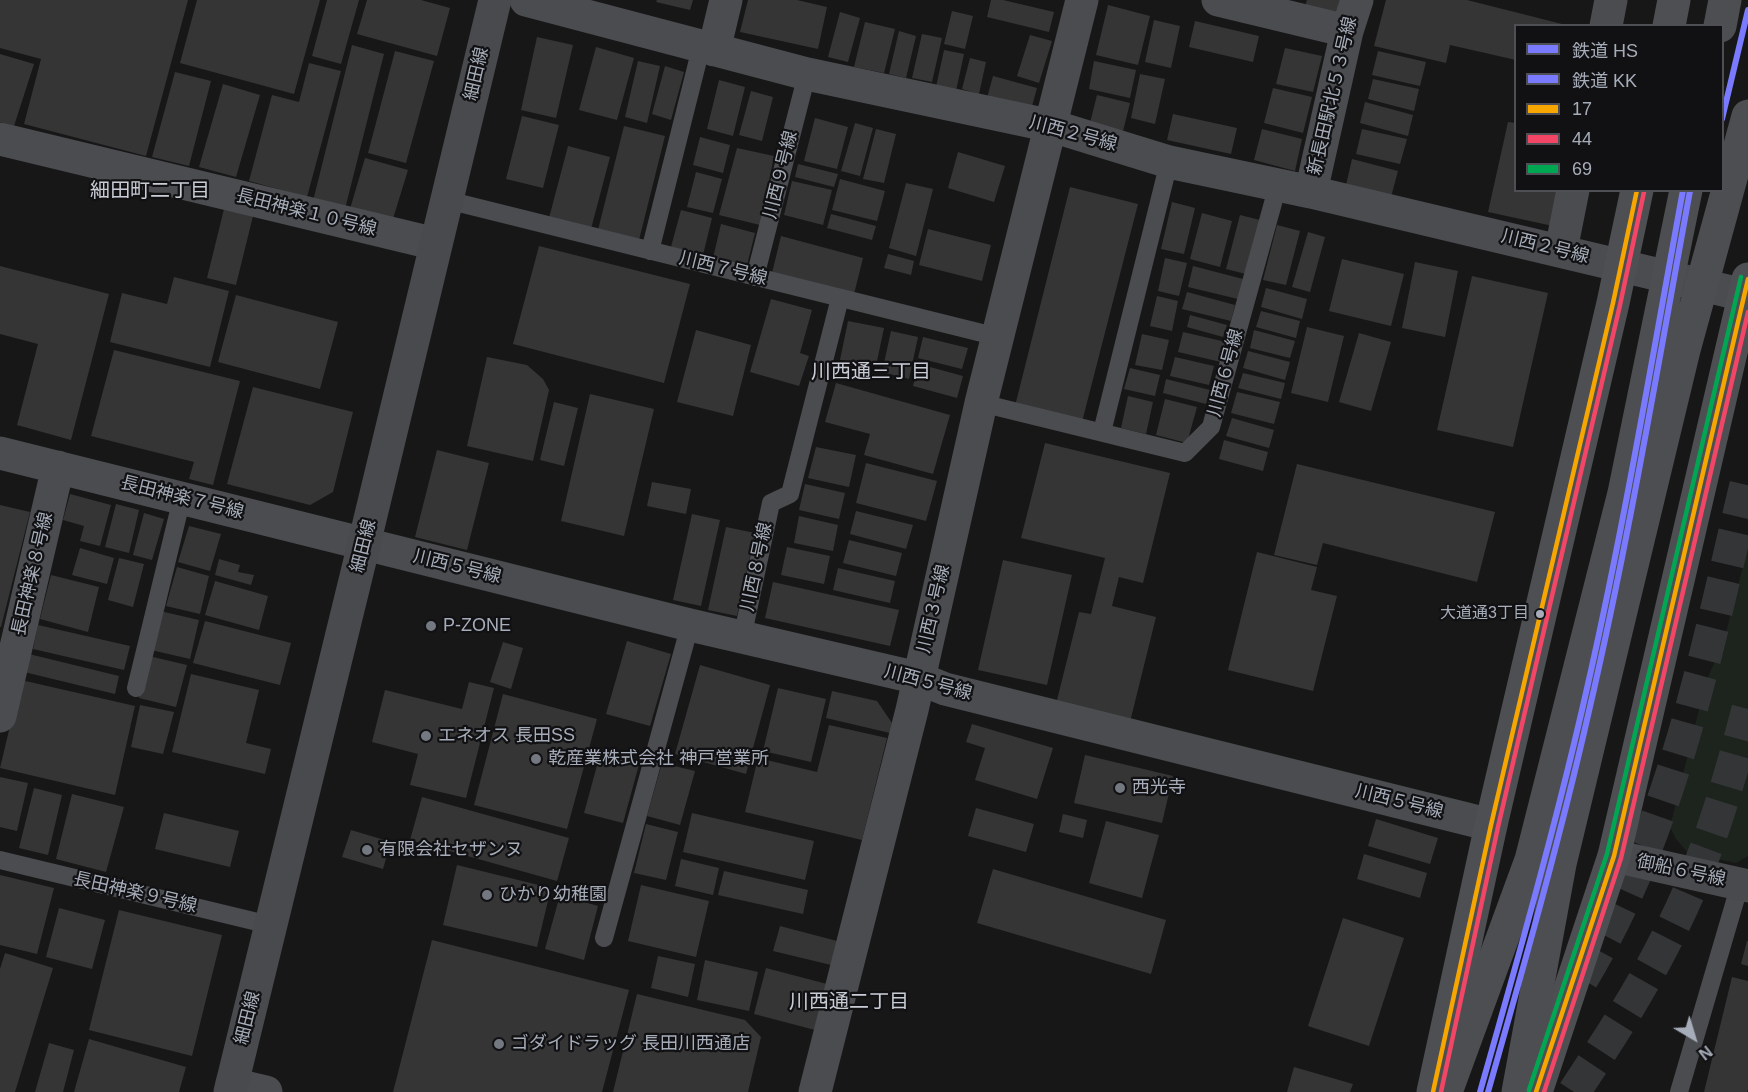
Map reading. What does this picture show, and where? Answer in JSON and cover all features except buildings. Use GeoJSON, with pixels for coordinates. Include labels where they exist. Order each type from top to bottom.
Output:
{"type":"FeatureCollection","features":[{"type":"Feature","properties":{"kind":"highway"},"geometry":{"type":"LineString","coordinates":[[1720,24],[1725,0]]}},
{"type":"Feature","properties":{"kind":"highway"},"geometry":{"type":"LineString","coordinates":[[1518,1092],[1560,864],[1681,362],[1748,116]]}},
{"type":"Feature","properties":{"kind":"highway"},"geometry":{"type":"LineString","coordinates":[[1446,1092],[1531,860],[1624,493],[1686,192]]}},
{"type":"Feature","properties":{"kind":"main road"},"geometry":{"type":"LineString","coordinates":[[1669,24],[1674,0]]}},
{"type":"Feature","properties":{"kind":"main road"},"geometry":{"type":"LineString","coordinates":[[1432,1092],[1637,192]]}},
{"type":"Feature","properties":{"kind":"main road"},"geometry":{"type":"LineString","coordinates":[[1536,1092],[1614,856],[1747,290]]}},
{"type":"Feature","properties":{"kind":"street","name":"細田線"},"geometry":{"type":"LineString","coordinates":[[231,1088],[495,0]]}},
{"type":"Feature","properties":{"kind":"street","name":"川西２号線"},"geometry":{"type":"LineString","coordinates":[[526,0],[807,74],[1052,126],[1169,162],[1311,192],[1702,285],[1747,290]]}},
{"type":"Feature","properties":{"kind":"street"},"geometry":{"type":"LineString","coordinates":[[708,49],[726,0]]}},
{"type":"Feature","properties":{"kind":"street","name":"川西３号線"},"geometry":{"type":"LineString","coordinates":[[815,1092],[912,710],[981,402],[1082,0]]}},
{"type":"Feature","properties":{"kind":"street"},"geometry":{"type":"LineString","coordinates":[[1221,0],[1347,31]]}},
{"type":"Feature","properties":{"kind":"street","name":"新長田駅北５３号線"},"geometry":{"type":"LineString","coordinates":[[1311,192],[1347,31],[1357,0]]}},
{"type":"Feature","properties":{"kind":"street"},"geometry":{"type":"LineString","coordinates":[[1606,24],[1611,0]]}},
{"type":"Feature","properties":{"kind":"street","name":"長田神楽１０号線"},"geometry":{"type":"LineString","coordinates":[[0,139],[436,244]]}},
{"type":"Feature","properties":{"kind":"street"},"geometry":{"type":"LineString","coordinates":[[1561,250],[1573,192]]}},
{"type":"Feature","properties":{"kind":"street","name":"長田神楽７号線"},"geometry":{"type":"LineString","coordinates":[[0,453],[364,544]]}},
{"type":"Feature","properties":{"kind":"street","name":"長田神楽８号線"},"geometry":{"type":"LineString","coordinates":[[0,716],[58,467]]}},
{"type":"Feature","properties":{"kind":"street","name":"川西５号線"},"geometry":{"type":"LineString","coordinates":[[364,544],[742,638],[918,678],[945,689],[1491,825]]}},
{"type":"Feature","properties":{"kind":"street","name":"御船６号線"},"geometry":{"type":"LineString","coordinates":[[1614,856],[1744,885]]}},
{"type":"Feature","properties":{"kind":"street"},"geometry":{"type":"LineString","coordinates":[[231,1088],[267,1092]]}},
{"type":"Feature","properties":{"kind":"lane"},"geometry":{"type":"LineString","coordinates":[[650,251],[708,49]]}},
{"type":"Feature","properties":{"kind":"lane","name":"川西９号線"},"geometry":{"type":"LineString","coordinates":[[755,277],[807,74]]}},
{"type":"Feature","properties":{"kind":"lane"},"geometry":{"type":"LineString","coordinates":[[1102,432],[1169,162]]}},
{"type":"Feature","properties":{"kind":"lane","name":"川西６号線"},"geometry":{"type":"LineString","coordinates":[[981,402],[1185,453],[1212,427],[1278,185]]}},
{"type":"Feature","properties":{"kind":"lane","name":"川西７号線"},"geometry":{"type":"LineString","coordinates":[[447,200],[998,337]]}},
{"type":"Feature","properties":{"kind":"lane","name":"川西８号線"},"geometry":{"type":"LineString","coordinates":[[742,638],[771,503],[790,494],[840,298]]}},
{"type":"Feature","properties":{"kind":"lane"},"geometry":{"type":"LineString","coordinates":[[136,688],[182,498]]}},
{"type":"Feature","properties":{"kind":"lane"},"geometry":{"type":"LineString","coordinates":[[604,938],[690,625]]}},
{"type":"Feature","properties":{"kind":"lane","name":"長田神楽９号線"},"geometry":{"type":"LineString","coordinates":[[0,860],[270,925]]}},
{"type":"Feature","properties":{"kind":"lane"},"geometry":{"type":"LineString","coordinates":[[1679,1092],[1744,885]]}},
{"type":"Feature","properties":{"kind":"shaded area"},"geometry":{"type":"Polygon","coordinates":[[[1748,547],[1748,856],[1736,863],[1688,853],[1676,839],[1670,827],[1706,681],[1723,644],[1748,547]]]}},
{"type":"Feature","properties":{"kind":"tunnel"},"geometry":{"type":"LineString","coordinates":[[1582,979],[1614,920],[1641,860],[1664,798],[1702,670],[1748,476]]}},
{"type":"Feature","properties":{"kind":"tunnel"},"geometry":{"type":"LineString","coordinates":[[1574,1092],[1635,996],[1681,909],[1714,825],[1748,709]]}},
{"type":"Feature","properties":{"kind":"rail line","name":"HS"},"geometry":{"type":"LineString","coordinates":[[1724,111],[1748,10]]}},
{"type":"Feature","properties":{"kind":"rail line","name":"HS"},"geometry":{"type":"LineString","coordinates":[[1480,1092],[1546,854],[1597,646],[1636,451],[1683,192]]}},
{"type":"Feature","properties":{"kind":"rail line","name":"KK"},"geometry":{"type":"LineString","coordinates":[[1488,1092],[1554,854],[1604,646],[1690,192]]}},
{"type":"Feature","properties":{"kind":"transit line","name":"17"},"geometry":{"type":"LineString","coordinates":[[1433,1092],[1491,825],[1613,303],[1637,192]]}},
{"type":"Feature","properties":{"kind":"transit line","name":"44"},"geometry":{"type":"LineString","coordinates":[[1441,1092],[1498,827],[1620,305],[1644,192]]}},
{"type":"Feature","properties":{"kind":"transit line","name":"69"},"geometry":{"type":"LineString","coordinates":[[1529,1090],[1607,854],[1741,277]]}},
{"type":"Feature","properties":{"kind":"transit line","name":"17"},"geometry":{"type":"LineString","coordinates":[[1536,1092],[1614,856],[1748,279]]}},
{"type":"Feature","properties":{"kind":"transit line","name":"44"},"geometry":{"type":"LineString","coordinates":[[1544,1092],[1621,858],[1748,312]]}},
{"type":"Feature","properties":{"kind":"place","name":"大道通3丁目"},"geometry":{"type":"Point","coordinates":[1540,614]}},
{"type":"Feature","properties":{"kind":"place","name":"P-ZONE"},"geometry":{"type":"Point","coordinates":[431,626]}},
{"type":"Feature","properties":{"kind":"place","name":"エネオス 長田SS"},"geometry":{"type":"Point","coordinates":[426,736]}},
{"type":"Feature","properties":{"kind":"place","name":"乾産業株式会社 神戸営業所"},"geometry":{"type":"Point","coordinates":[536,759]}},
{"type":"Feature","properties":{"kind":"place","name":"西光寺"},"geometry":{"type":"Point","coordinates":[1120,788]}},
{"type":"Feature","properties":{"kind":"place","name":"有限会社セザンヌ"},"geometry":{"type":"Point","coordinates":[367,850]}},
{"type":"Feature","properties":{"kind":"place","name":"ひかり幼稚園"},"geometry":{"type":"Point","coordinates":[487,895]}},
{"type":"Feature","properties":{"kind":"place","name":"ゴダイドラッグ 長田川西通店"},"geometry":{"type":"Point","coordinates":[499,1044]}},
{"type":"Feature","properties":{"kind":"district","name":"細田町二丁目"},"geometry":{"type":"Point","coordinates":[150,191]}},
{"type":"Feature","properties":{"kind":"district","name":"川西通三丁目"},"geometry":{"type":"Point","coordinates":[871,372]}},
{"type":"Feature","properties":{"kind":"district","name":"川西通二丁目"},"geometry":{"type":"Point","coordinates":[849,1002]}}]}
